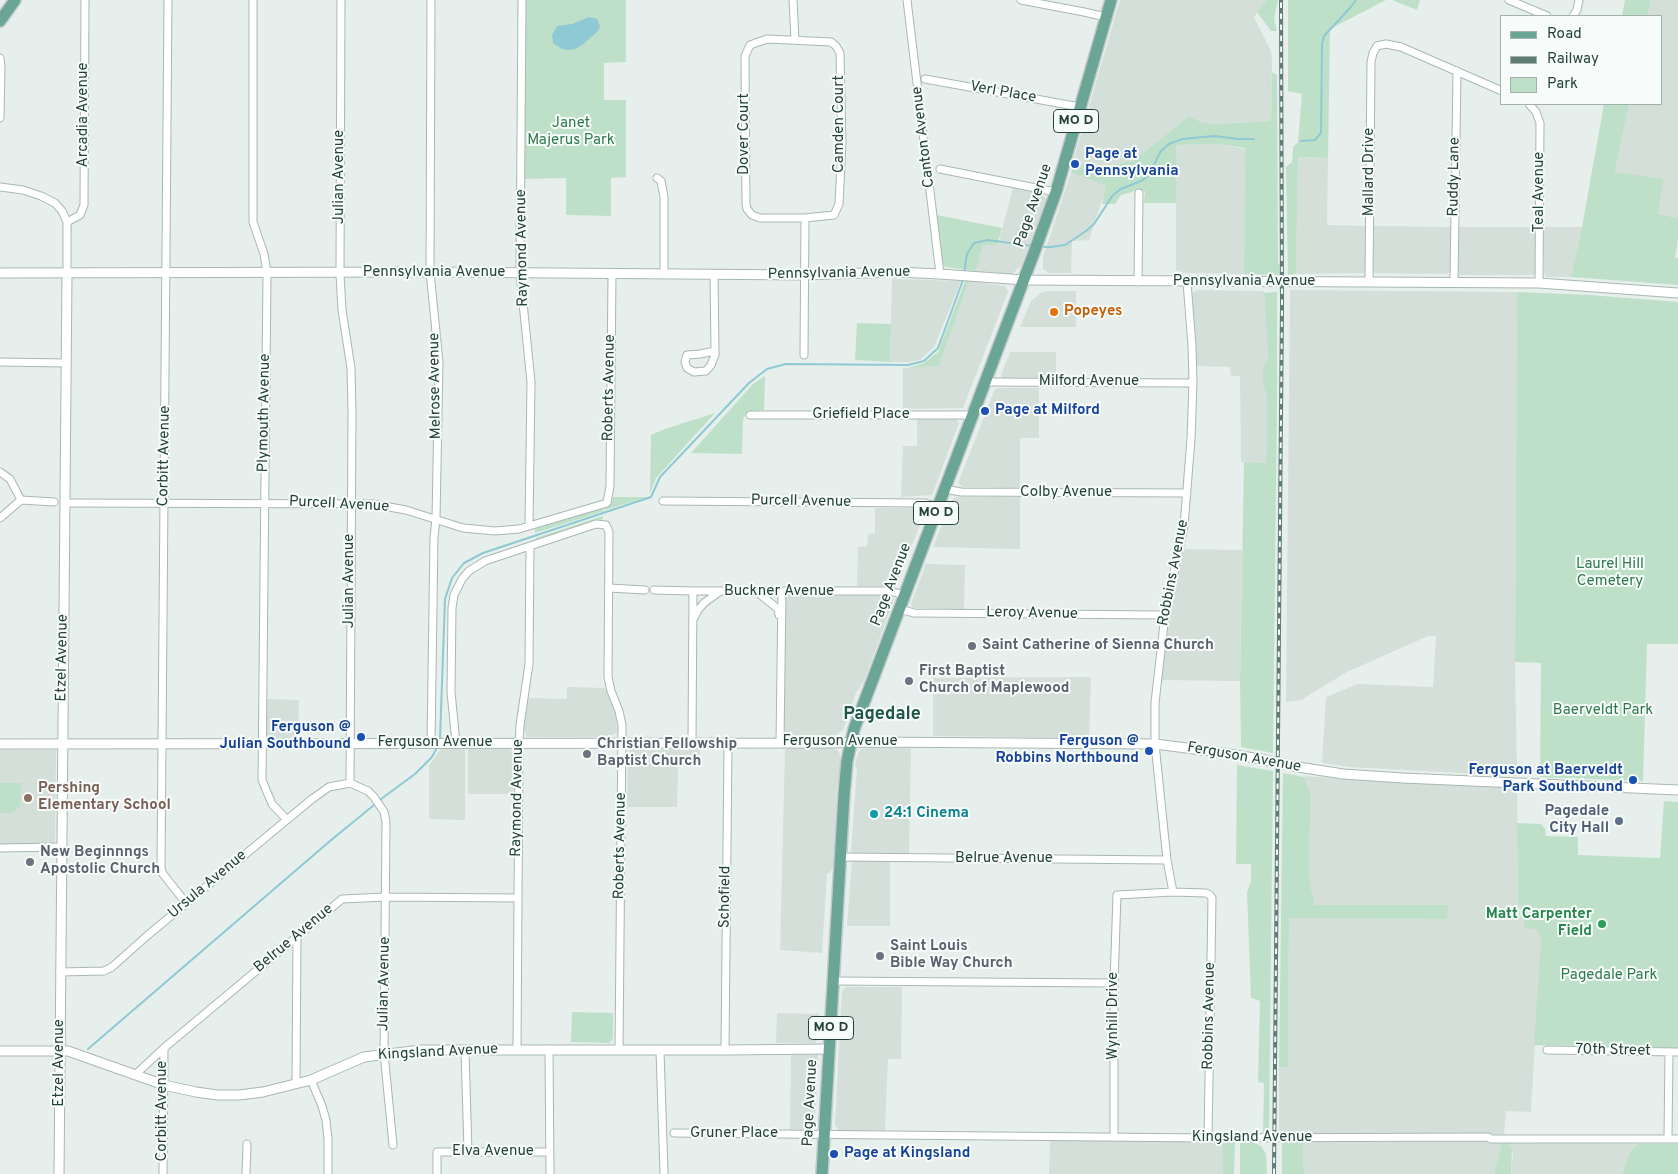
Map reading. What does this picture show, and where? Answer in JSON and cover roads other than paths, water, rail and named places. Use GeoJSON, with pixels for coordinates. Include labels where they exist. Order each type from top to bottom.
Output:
{"type":"FeatureCollection","features":[{"type":"Feature","properties":{"kind":"main road"},"geometry":{"type":"LineString","coordinates":[[0,21],[14,0]]}},
{"type":"Feature","properties":{"kind":"main road","name":"Page Avenue"},"geometry":{"type":"LineString","coordinates":[[822,1174],[840,858],[846,777],[851,742],[862,705],[986,382],[1056,192],[1111,0]]}},
{"type":"Feature","properties":{"kind":"street","name":"Arcadia Avenue"},"geometry":{"type":"LineString","coordinates":[[67,222],[80,215],[84,204],[85,0]]}},
{"type":"Feature","properties":{"kind":"street","name":"Corbitt Avenue"},"geometry":{"type":"LineString","coordinates":[[168,0],[161,868],[162,874],[186,903]]}},
{"type":"Feature","properties":{"kind":"street","name":"Plymouth Avenue"},"geometry":{"type":"LineString","coordinates":[[253,0],[253,222],[264,254],[267,273],[262,780],[272,804],[286,820]]}},
{"type":"Feature","properties":{"kind":"street","name":"Julian Avenue"},"geometry":{"type":"LineString","coordinates":[[341,0],[340,274],[342,310],[352,384],[350,783],[368,790],[384,812],[386,822],[384,1053],[393,1146]]}},
{"type":"Feature","properties":{"kind":"street","name":"Melrose Avenue"},"geometry":{"type":"LineString","coordinates":[[431,0],[430,272],[439,362],[434,537],[436,743]]}},
{"type":"Feature","properties":{"kind":"street","name":"Raymond Avenue"},"geometry":{"type":"LineString","coordinates":[[522,0],[520,273],[531,382],[529,526]]}},
{"type":"Feature","properties":{"kind":"street"},"geometry":{"type":"LineString","coordinates":[[793,0],[795,40]]}},
{"type":"Feature","properties":{"kind":"street","name":"Canton Avenue"},"geometry":{"type":"LineString","coordinates":[[907,0],[940,274]]}},
{"type":"Feature","properties":{"kind":"street"},"geometry":{"type":"LineString","coordinates":[[1021,0],[1106,17]]}},
{"type":"Feature","properties":{"kind":"street"},"geometry":{"type":"LineString","coordinates":[[1509,0],[1545,15]]}},
{"type":"Feature","properties":{"kind":"street"},"geometry":{"type":"LineString","coordinates":[[1574,15],[1579,0]]}},
{"type":"Feature","properties":{"kind":"street","name":"Dover Court"},"geometry":{"type":"LineString","coordinates":[[795,40],[767,39],[754,42],[750,45],[745,56],[746,204],[752,214],[760,218],[804,218]]}},
{"type":"Feature","properties":{"kind":"street","name":"Camden Court"},"geometry":{"type":"LineString","coordinates":[[795,40],[831,42],[840,53],[842,143],[839,204],[834,215],[804,218]]}},
{"type":"Feature","properties":{"kind":"street","name":"Mallard Drive"},"geometry":{"type":"LineString","coordinates":[[1369,282],[1371,62],[1373,53],[1377,46],[1386,44],[1402,47],[1457,71]]}},
{"type":"Feature","properties":{"kind":"street"},"geometry":{"type":"LineString","coordinates":[[0,58],[0,118]]}},
{"type":"Feature","properties":{"kind":"street"},"geometry":{"type":"LineString","coordinates":[[1457,71],[1500,90]]}},
{"type":"Feature","properties":{"kind":"street","name":"Ruddy Lane"},"geometry":{"type":"LineString","coordinates":[[1454,282],[1457,71]]}},
{"type":"Feature","properties":{"kind":"street","name":"Verl Place"},"geometry":{"type":"LineString","coordinates":[[926,79],[1080,107]]}},
{"type":"Feature","properties":{"kind":"street","name":"Teal Avenue"},"geometry":{"type":"LineString","coordinates":[[1530,105],[1536,112],[1540,123],[1539,283]]}},
{"type":"Feature","properties":{"kind":"street"},"geometry":{"type":"LineString","coordinates":[[940,169],[1056,192]]}},
{"type":"Feature","properties":{"kind":"street"},"geometry":{"type":"LineString","coordinates":[[657,178],[661,181],[664,197],[664,273]]}},
{"type":"Feature","properties":{"kind":"street"},"geometry":{"type":"LineString","coordinates":[[0,187],[23,190],[48,200],[58,207],[67,222]]}},
{"type":"Feature","properties":{"kind":"street"},"geometry":{"type":"LineString","coordinates":[[1138,282],[1139,194]]}},
{"type":"Feature","properties":{"kind":"street"},"geometry":{"type":"LineString","coordinates":[[804,218],[804,355]]}},
{"type":"Feature","properties":{"kind":"street","name":"Etzel Avenue"},"geometry":{"type":"LineString","coordinates":[[59,1174],[67,222]]}},
{"type":"Feature","properties":{"kind":"street","name":"Pennsylvania Avenue"},"geometry":{"type":"LineString","coordinates":[[0,273],[340,274],[430,272],[805,274],[897,272],[1024,280],[1138,282],[1539,283],[1678,293]]}},
{"type":"Feature","properties":{"kind":"street","name":"Roberts Avenue"},"geometry":{"type":"LineString","coordinates":[[607,503],[610,486],[612,273]]}},
{"type":"Feature","properties":{"kind":"street"},"geometry":{"type":"LineString","coordinates":[[714,274],[715,350]]}},
{"type":"Feature","properties":{"kind":"street","name":"Robbins Avenue"},"geometry":{"type":"LineString","coordinates":[[1187,282],[1192,346],[1192,439],[1180,551],[1165,615],[1155,703],[1154,744],[1167,860],[1173,892],[1206,893],[1210,894],[1212,898],[1208,1138]]}},
{"type":"Feature","properties":{"kind":"street"},"geometry":{"type":"LineString","coordinates":[[0,362],[66,363]]}},
{"type":"Feature","properties":{"kind":"street","name":"Milford Avenue"},"geometry":{"type":"LineString","coordinates":[[986,382],[1193,383]]}},
{"type":"Feature","properties":{"kind":"street","name":"Griefield Place"},"geometry":{"type":"LineString","coordinates":[[750,415],[973,415]]}},
{"type":"Feature","properties":{"kind":"street"},"geometry":{"type":"LineString","coordinates":[[0,472],[10,480],[21,500]]}},
{"type":"Feature","properties":{"kind":"street","name":"Colby Avenue"},"geometry":{"type":"LineString","coordinates":[[945,489],[961,492],[1187,493]]}},
{"type":"Feature","properties":{"kind":"street"},"geometry":{"type":"LineString","coordinates":[[0,518],[21,500],[54,502]]}},
{"type":"Feature","properties":{"kind":"street","name":"Purcell Avenue"},"geometry":{"type":"LineString","coordinates":[[663,501],[925,503],[938,507]]}},
{"type":"Feature","properties":{"kind":"street","name":"Purcell Avenue"},"geometry":{"type":"LineString","coordinates":[[65,503],[351,503],[390,506],[463,528],[487,531],[519,529],[607,503]]}},
{"type":"Feature","properties":{"kind":"street","name":"Roberts Avenue"},"geometry":{"type":"LineString","coordinates":[[530,547],[596,524],[606,525],[609,532],[608,677],[621,718],[622,743],[619,1049]]}},
{"type":"Feature","properties":{"kind":"street"},"geometry":{"type":"LineString","coordinates":[[456,743],[451,692],[452,608],[454,595],[462,579],[476,566],[485,561],[530,547]]}},
{"type":"Feature","properties":{"kind":"street","name":"Raymond Avenue"},"geometry":{"type":"LineString","coordinates":[[517,1050],[519,743],[529,664],[530,547]]}},
{"type":"Feature","properties":{"kind":"street"},"geometry":{"type":"LineString","coordinates":[[609,588],[645,590]]}},
{"type":"Feature","properties":{"kind":"street","name":"Buckner Avenue"},"geometry":{"type":"LineString","coordinates":[[654,590],[720,592],[756,590],[782,592],[890,591],[904,595]]}},
{"type":"Feature","properties":{"kind":"street"},"geometry":{"type":"LineString","coordinates":[[756,590],[778,609],[782,623]]}},
{"type":"Feature","properties":{"kind":"street"},"geometry":{"type":"LineString","coordinates":[[692,743],[693,591]]}},
{"type":"Feature","properties":{"kind":"street"},"geometry":{"type":"LineString","coordinates":[[693,621],[704,603],[720,592]]}},
{"type":"Feature","properties":{"kind":"street"},"geometry":{"type":"LineString","coordinates":[[780,743],[782,592]]}},
{"type":"Feature","properties":{"kind":"street","name":"Leroy Avenue"},"geometry":{"type":"LineString","coordinates":[[899,609],[914,613],[1165,615]]}},
{"type":"Feature","properties":{"kind":"street","name":"Ferguson Avenue"},"geometry":{"type":"LineString","coordinates":[[0,744],[851,742],[1154,744],[1210,751],[1343,774],[1678,790]]}},
{"type":"Feature","properties":{"kind":"street","name":"Schofield"},"geometry":{"type":"LineString","coordinates":[[725,1050],[728,743]]}},
{"type":"Feature","properties":{"kind":"street","name":"Ursula Avenue"},"geometry":{"type":"LineString","coordinates":[[60,972],[104,971],[112,967],[186,903],[329,786],[350,783]]}},
{"type":"Feature","properties":{"kind":"street"},"geometry":{"type":"LineString","coordinates":[[0,848],[61,847]]}},
{"type":"Feature","properties":{"kind":"street","name":"Belrue Avenue"},"geometry":{"type":"LineString","coordinates":[[840,858],[1167,860]]}},
{"type":"Feature","properties":{"kind":"street","name":"Wynhill Drive"},"geometry":{"type":"LineString","coordinates":[[1114,1137],[1114,983],[1117,895],[1173,892]]}},
{"type":"Feature","properties":{"kind":"street","name":"Belrue Avenue"},"geometry":{"type":"LineString","coordinates":[[135,1075],[164,1048],[342,899],[386,897],[517,898]]}},
{"type":"Feature","properties":{"kind":"street"},"geometry":{"type":"LineString","coordinates":[[296,1084],[297,937]]}},
{"type":"Feature","properties":{"kind":"street"},"geometry":{"type":"LineString","coordinates":[[833,981],[1114,983]]}},
{"type":"Feature","properties":{"kind":"street","name":"Corbitt Avenue"},"geometry":{"type":"LineString","coordinates":[[163,1174],[164,1048]]}},
{"type":"Feature","properties":{"kind":"street"},"geometry":{"type":"LineString","coordinates":[[548,1049],[550,1174]]}},
{"type":"Feature","properties":{"kind":"street","name":"Kingsland Avenue"},"geometry":{"type":"LineString","coordinates":[[0,1051],[60,1050],[82,1055],[164,1085],[210,1094],[239,1095],[263,1092],[311,1080],[364,1057],[384,1053],[421,1050],[830,1049]]}},
{"type":"Feature","properties":{"kind":"street"},"geometry":{"type":"LineString","coordinates":[[465,1050],[468,1152]]}},
{"type":"Feature","properties":{"kind":"street"},"geometry":{"type":"LineString","coordinates":[[660,1050],[664,1174]]}},
{"type":"Feature","properties":{"kind":"street","name":"70th Street"},"geometry":{"type":"LineString","coordinates":[[1547,1050],[1678,1052]]}},
{"type":"Feature","properties":{"kind":"street"},"geometry":{"type":"LineString","coordinates":[[1668,1139],[1669,1052]]}},
{"type":"Feature","properties":{"kind":"street"},"geometry":{"type":"LineString","coordinates":[[311,1080],[326,1120],[328,1174]]}},
{"type":"Feature","properties":{"kind":"street","name":"Gruner Place"},"geometry":{"type":"LineString","coordinates":[[674,1133],[825,1134]]}},
{"type":"Feature","properties":{"kind":"street","name":"Kingsland Avenue"},"geometry":{"type":"LineString","coordinates":[[825,1134],[1208,1138],[1488,1137],[1491,1139],[1678,1139]]}},
{"type":"Feature","properties":{"kind":"street"},"geometry":{"type":"LineString","coordinates":[[246,1174],[247,1144]]}},
{"type":"Feature","properties":{"kind":"street","name":"Elva Avenue"},"geometry":{"type":"LineString","coordinates":[[437,1174],[437,1152],[550,1152]]}},
{"type":"Feature","properties":{"kind":"water"},"geometry":{"type":"Polygon","coordinates":[[[589,17],[597,19],[600,26],[598,31],[582,45],[568,50],[562,49],[553,43],[552,35],[557,26],[572,24],[589,17]]]}},
{"type":"Feature","properties":{"kind":"waterway"},"geometry":{"type":"LineString","coordinates":[[1301,141],[1315,140],[1321,133],[1322,44],[1324,36],[1356,0]]}},
{"type":"Feature","properties":{"kind":"waterway"},"geometry":{"type":"LineString","coordinates":[[1041,247],[1065,245],[1086,231],[1094,224],[1113,195],[1148,176],[1161,151],[1169,144],[1182,139],[1214,136],[1254,139]]}},
{"type":"Feature","properties":{"kind":"waterway"},"geometry":{"type":"LineString","coordinates":[[964,273],[967,254],[974,243],[988,240],[1032,246]]}},
{"type":"Feature","properties":{"kind":"waterway"},"geometry":{"type":"LineString","coordinates":[[440,739],[445,599],[452,578],[464,563],[483,553],[651,497],[660,477],[749,383],[767,369],[786,364],[908,365],[924,361],[938,348],[963,280]]}},
{"type":"Feature","properties":{"kind":"waterway"},"geometry":{"type":"LineString","coordinates":[[88,1049],[330,841],[415,774],[432,757],[438,746]]}},
{"type":"Feature","properties":{"kind":"railway"},"geometry":{"type":"LineString","coordinates":[[1274,1174],[1282,306],[1281,0]]}},
{"type":"Feature","properties":{"kind":"place","name":"Page at Pennsylvania"},"geometry":{"type":"Point","coordinates":[1075,164]}},
{"type":"Feature","properties":{"kind":"place","name":"Popeyes"},"geometry":{"type":"Point","coordinates":[1054,312]}},
{"type":"Feature","properties":{"kind":"place","name":"Page at Milford"},"geometry":{"type":"Point","coordinates":[985,411]}},
{"type":"Feature","properties":{"kind":"place","name":"Saint Catherine of Sienna Church"},"geometry":{"type":"Point","coordinates":[972,646]}},
{"type":"Feature","properties":{"kind":"place","name":"First Baptist Church of Maplewood"},"geometry":{"type":"Point","coordinates":[909,681]}},
{"type":"Feature","properties":{"kind":"place","name":"Ferguson @ Julian Southbound"},"geometry":{"type":"Point","coordinates":[361,737]}},
{"type":"Feature","properties":{"kind":"place","name":"Ferguson @ Robbins Northbound"},"geometry":{"type":"Point","coordinates":[1149,751]}},
{"type":"Feature","properties":{"kind":"place","name":"Christian Fellowship Baptist Church"},"geometry":{"type":"Point","coordinates":[587,754]}},
{"type":"Feature","properties":{"kind":"place","name":"Ferguson at Baerveldt Park Southbound"},"geometry":{"type":"Point","coordinates":[1633,780]}},
{"type":"Feature","properties":{"kind":"place","name":"Pershing Elementary School"},"geometry":{"type":"Point","coordinates":[28,798]}},
{"type":"Feature","properties":{"kind":"place","name":"24:1 Cinema"},"geometry":{"type":"Point","coordinates":[874,814]}},
{"type":"Feature","properties":{"kind":"place","name":"Pagedale City Hall"},"geometry":{"type":"Point","coordinates":[1619,821]}},
{"type":"Feature","properties":{"kind":"place","name":"New Beginnngs Apostolic Church"},"geometry":{"type":"Point","coordinates":[30,862]}},
{"type":"Feature","properties":{"kind":"place","name":"Matt Carpenter Field"},"geometry":{"type":"Point","coordinates":[1602,924]}},
{"type":"Feature","properties":{"kind":"place","name":"Saint Louis Bible Way Church"},"geometry":{"type":"Point","coordinates":[880,956]}},
{"type":"Feature","properties":{"kind":"place","name":"Page at Kingsland"},"geometry":{"type":"Point","coordinates":[834,1154]}},
{"type":"Feature","properties":{"kind":"district","name":"Pagedale"},"geometry":{"type":"Point","coordinates":[882,715]}},
{"type":"Feature","properties":{"kind":"park label","name":"Janet Majerus Park"},"geometry":{"type":"Point","coordinates":[571,132]}},
{"type":"Feature","properties":{"kind":"park label","name":"Laurel Hill Cemetery"},"geometry":{"type":"Point","coordinates":[1610,574]}},
{"type":"Feature","properties":{"kind":"park label","name":"Baerveldt Park"},"geometry":{"type":"Point","coordinates":[1603,711]}},
{"type":"Feature","properties":{"kind":"park label","name":"Pagedale Park"},"geometry":{"type":"Point","coordinates":[1609,976]}}]}
